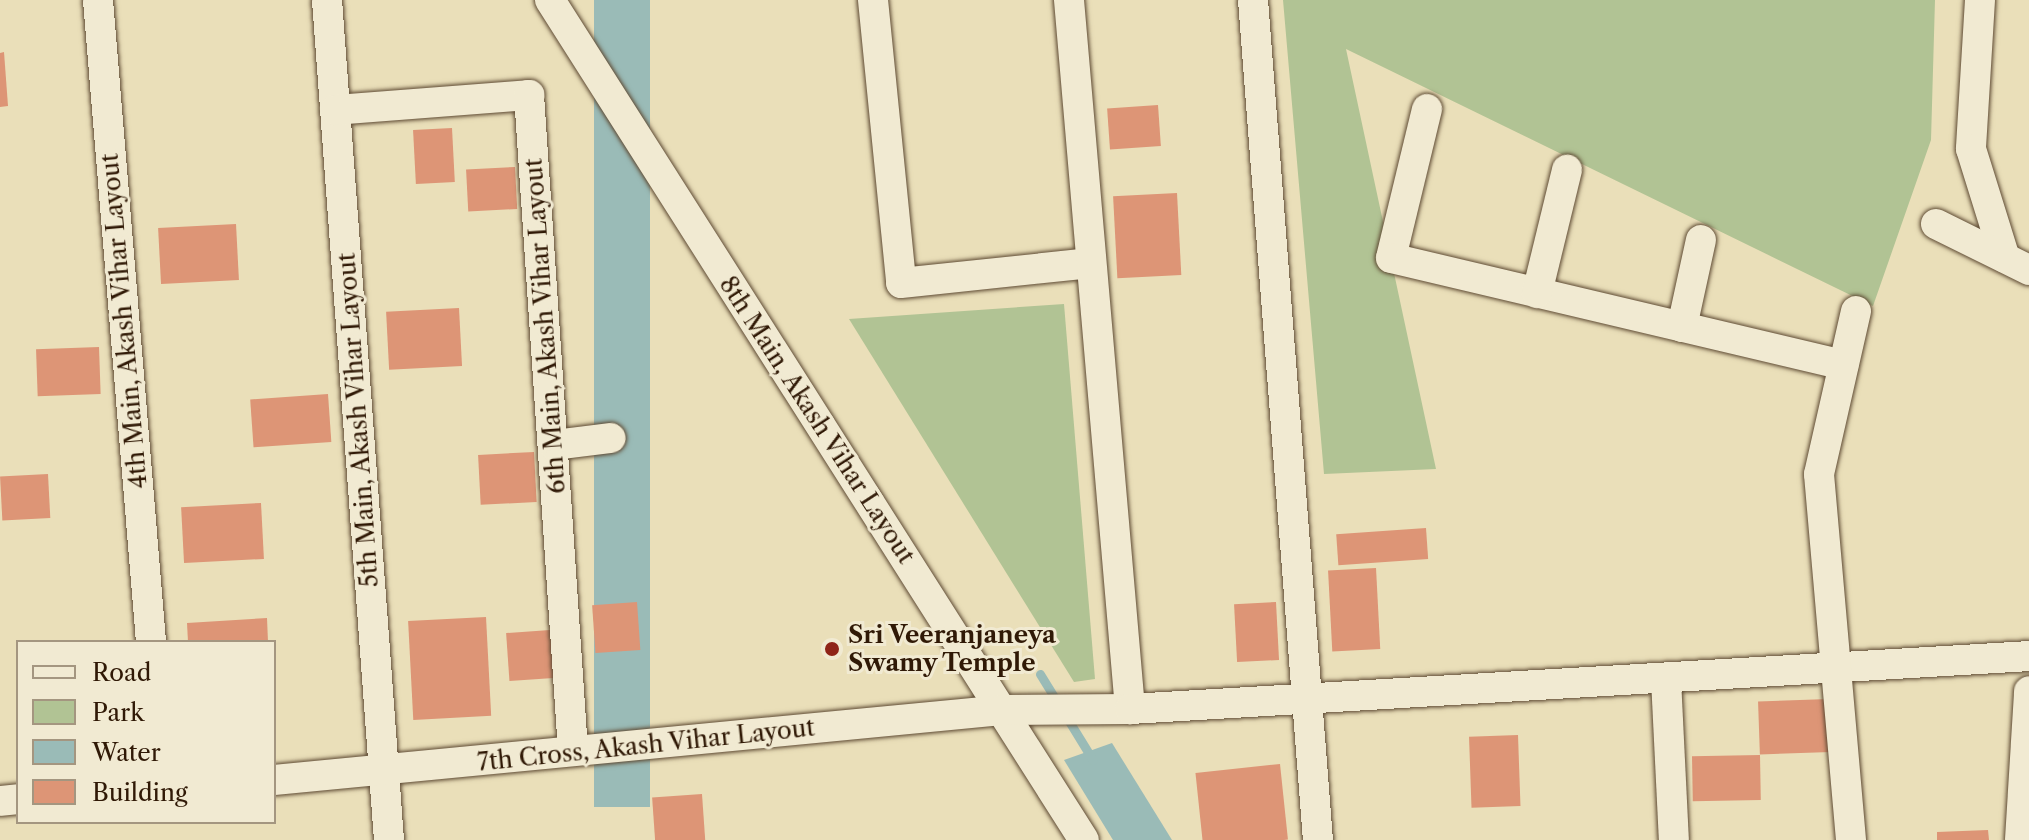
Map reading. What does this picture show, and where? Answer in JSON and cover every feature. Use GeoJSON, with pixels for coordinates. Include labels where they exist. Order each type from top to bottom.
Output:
{"type":"FeatureCollection","features":[{"type":"Feature","properties":{"kind":"street","name":"4th Main, Akash Vihar Layout"},"geometry":{"type":"LineString","coordinates":[[98,0],[151,640]]}},
{"type":"Feature","properties":{"kind":"street","name":"5th Main, Akash Vihar Layout"},"geometry":{"type":"LineString","coordinates":[[327,0],[389,840]]}},
{"type":"Feature","properties":{"kind":"street","name":"8th Main, Akash Vihar Layout"},"geometry":{"type":"LineString","coordinates":[[550,0],[1010,710],[1084,840]]}},
{"type":"Feature","properties":{"kind":"street"},"geometry":{"type":"LineString","coordinates":[[873,0],[901,283],[1091,263]]}},
{"type":"Feature","properties":{"kind":"street"},"geometry":{"type":"LineString","coordinates":[[1069,0],[1130,709]]}},
{"type":"Feature","properties":{"kind":"street"},"geometry":{"type":"LineString","coordinates":[[1253,0],[1318,840]]}},
{"type":"Feature","properties":{"kind":"street"},"geometry":{"type":"LineString","coordinates":[[1980,0],[1971,149],[2017,264]]}},
{"type":"Feature","properties":{"kind":"street","name":"6th Main, Akash Vihar Layout"},"geometry":{"type":"LineString","coordinates":[[335,110],[529,95],[573,751]]}},
{"type":"Feature","properties":{"kind":"street"},"geometry":{"type":"LineString","coordinates":[[1427,109],[1391,258],[1844,365]]}},
{"type":"Feature","properties":{"kind":"street"},"geometry":{"type":"LineString","coordinates":[[1537,293],[1567,170]]}},
{"type":"Feature","properties":{"kind":"street"},"geometry":{"type":"LineString","coordinates":[[1936,224],[2017,264]]}},
{"type":"Feature","properties":{"kind":"street"},"geometry":{"type":"LineString","coordinates":[[1682,327],[1701,240]]}},
{"type":"Feature","properties":{"kind":"street"},"geometry":{"type":"LineString","coordinates":[[1851,840],[1819,474],[1856,311]]}},
{"type":"Feature","properties":{"kind":"street"},"geometry":{"type":"LineString","coordinates":[[554,445],[611,438]]}},
{"type":"Feature","properties":{"kind":"street","name":"7th Cross, Akash Vihar Layout"},"geometry":{"type":"LineString","coordinates":[[276,780],[383,773],[573,751],[1010,710],[1130,709],[2029,656]]}},
{"type":"Feature","properties":{"kind":"street"},"geometry":{"type":"LineString","coordinates":[[1666,679],[1674,840]]}},
{"type":"Feature","properties":{"kind":"street"},"geometry":{"type":"LineString","coordinates":[[2020,840],[2029,691]]}},
{"type":"Feature","properties":{"kind":"green space"},"geometry":{"type":"Polygon","coordinates":[[[1283,0],[1935,0],[1931,140],[1873,306],[1346,49],[1436,469],[1324,474],[1283,0]]]}},
{"type":"Feature","properties":{"kind":"green space"},"geometry":{"type":"Polygon","coordinates":[[[1064,304],[1095,679],[1074,682],[849,319],[1064,304]]]}},
{"type":"Feature","properties":{"kind":"water"},"geometry":{"type":"Polygon","coordinates":[[[594,0],[650,0],[650,807],[594,807],[594,0]]]}},
{"type":"Feature","properties":{"kind":"water"},"geometry":{"type":"Polygon","coordinates":[[[1112,743],[1172,840],[1113,840],[1064,760],[1112,743]]]}},
{"type":"Feature","properties":{"kind":"building"},"geometry":{"type":"Polygon","coordinates":[[[4,52],[8,106],[0,107],[0,53],[4,52]]]}},
{"type":"Feature","properties":{"kind":"building"},"geometry":{"type":"Polygon","coordinates":[[[1158,105],[1161,146],[1110,149],[1107,109],[1158,105]]]}},
{"type":"Feature","properties":{"kind":"building"},"geometry":{"type":"Polygon","coordinates":[[[452,128],[455,182],[416,184],[413,130],[452,128]]]}},
{"type":"Feature","properties":{"kind":"building"},"geometry":{"type":"Polygon","coordinates":[[[515,167],[517,209],[468,212],[466,170],[515,167]]]}},
{"type":"Feature","properties":{"kind":"building"},"geometry":{"type":"Polygon","coordinates":[[[1177,193],[1181,275],[1117,278],[1113,196],[1177,193]]]}},
{"type":"Feature","properties":{"kind":"building"},"geometry":{"type":"Polygon","coordinates":[[[236,224],[239,280],[161,284],[158,228],[236,224]]]}},
{"type":"Feature","properties":{"kind":"building"},"geometry":{"type":"Polygon","coordinates":[[[459,308],[462,366],[389,370],[386,312],[459,308]]]}},
{"type":"Feature","properties":{"kind":"building"},"geometry":{"type":"Polygon","coordinates":[[[99,347],[101,394],[38,396],[36,349],[99,347]]]}},
{"type":"Feature","properties":{"kind":"building"},"geometry":{"type":"Polygon","coordinates":[[[328,394],[331,442],[254,447],[250,399],[328,394]]]}},
{"type":"Feature","properties":{"kind":"building"},"geometry":{"type":"Polygon","coordinates":[[[534,452],[537,502],[481,505],[478,455],[534,452]]]}},
{"type":"Feature","properties":{"kind":"building"},"geometry":{"type":"Polygon","coordinates":[[[48,474],[50,518],[2,520],[0,477],[48,474]]]}},
{"type":"Feature","properties":{"kind":"building"},"geometry":{"type":"Polygon","coordinates":[[[261,503],[264,559],[184,563],[181,507],[261,503]]]}},
{"type":"Feature","properties":{"kind":"building"},"geometry":{"type":"Polygon","coordinates":[[[1426,528],[1428,559],[1338,565],[1336,534],[1426,528]]]}},
{"type":"Feature","properties":{"kind":"building"},"geometry":{"type":"Polygon","coordinates":[[[1376,568],[1380,649],[1332,651],[1328,571],[1376,568]]]}},
{"type":"Feature","properties":{"kind":"building"},"geometry":{"type":"Polygon","coordinates":[[[637,602],[640,650],[595,653],[592,605],[637,602]]]}},
{"type":"Feature","properties":{"kind":"building"},"geometry":{"type":"Polygon","coordinates":[[[1276,602],[1279,660],[1237,662],[1234,604],[1276,602]]]}},
{"type":"Feature","properties":{"kind":"building"},"geometry":{"type":"Polygon","coordinates":[[[486,617],[491,716],[413,720],[408,621],[486,617]]]}},
{"type":"Feature","properties":{"kind":"building"},"geometry":{"type":"Polygon","coordinates":[[[267,618],[268,640],[188,640],[187,623],[267,618]]]}},
{"type":"Feature","properties":{"kind":"building"},"geometry":{"type":"Polygon","coordinates":[[[550,630],[553,678],[509,681],[506,633],[550,630]]]}},
{"type":"Feature","properties":{"kind":"building"},"geometry":{"type":"Polygon","coordinates":[[[1829,699],[1831,752],[1760,754],[1758,701],[1829,699]]]}},
{"type":"Feature","properties":{"kind":"building"},"geometry":{"type":"Polygon","coordinates":[[[1518,735],[1520,806],[1472,808],[1469,737],[1518,735]]]}},
{"type":"Feature","properties":{"kind":"building"},"geometry":{"type":"Polygon","coordinates":[[[1760,755],[1761,800],[1693,801],[1692,756],[1760,755]]]}},
{"type":"Feature","properties":{"kind":"building"},"geometry":{"type":"Polygon","coordinates":[[[1280,764],[1288,840],[1203,840],[1195,773],[1280,764]]]}},
{"type":"Feature","properties":{"kind":"building"},"geometry":{"type":"Polygon","coordinates":[[[702,794],[705,840],[655,840],[652,797],[702,794]]]}},
{"type":"Feature","properties":{"kind":"building"},"geometry":{"type":"Polygon","coordinates":[[[1988,830],[1989,840],[1937,840],[1937,832],[1988,830]]]}},
{"type":"Feature","properties":{"kind":"waterway"},"geometry":{"type":"LineString","coordinates":[[1040,674],[1093,760]]}},
{"type":"Feature","properties":{"kind":"place","name":"Sri Veeranjaneya Swamy Temple"},"geometry":{"type":"Point","coordinates":[832,649]}}]}
